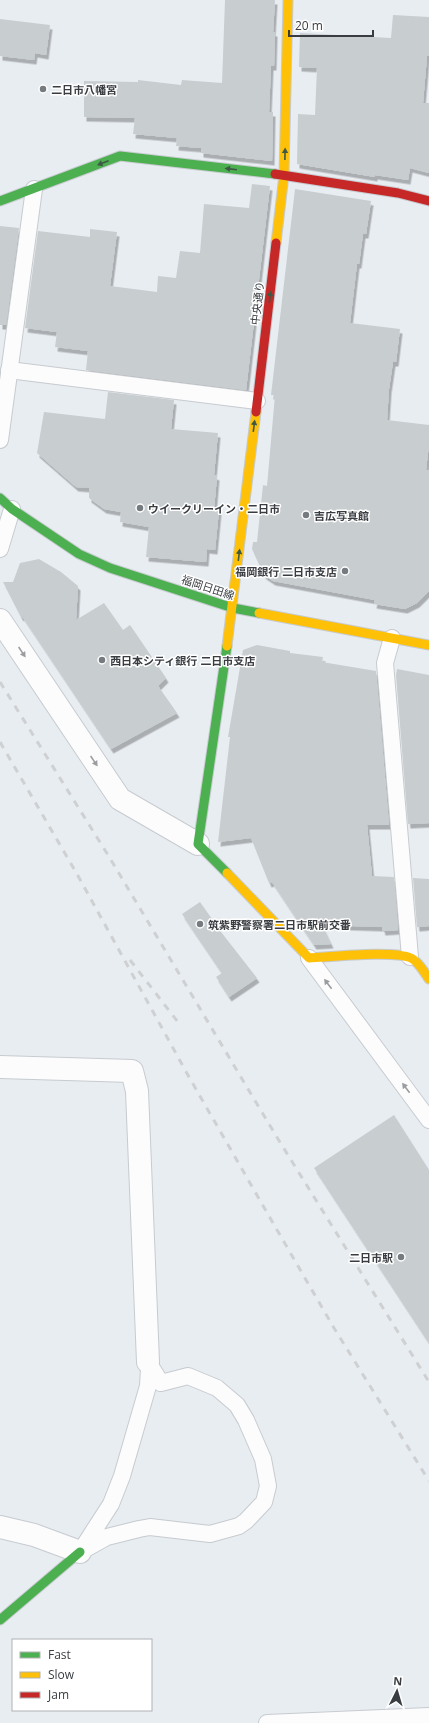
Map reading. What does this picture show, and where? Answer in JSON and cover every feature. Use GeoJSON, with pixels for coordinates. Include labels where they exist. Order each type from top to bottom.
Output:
{"type":"FeatureCollection","features":[{"type":"Feature","properties":{"kind":"street","name":"中央通り"},"geometry":{"type":"LineString","coordinates":[[198,844],[233,608],[284,175],[288,0]]}},
{"type":"Feature","properties":{"kind":"street"},"geometry":{"type":"LineString","coordinates":[[0,200],[34,189],[120,156],[284,175],[398,193],[429,201]]}},
{"type":"Feature","properties":{"kind":"street","name":"福岡日田線"},"geometry":{"type":"LineString","coordinates":[[6,504],[79,554],[110,568],[233,608],[429,645]]}},
{"type":"Feature","properties":{"kind":"street"},"geometry":{"type":"LineString","coordinates":[[0,620],[120,799],[198,844],[309,958],[382,955],[410,957],[416,962],[429,979]]}},
{"type":"Feature","properties":{"kind":"street"},"geometry":{"type":"LineString","coordinates":[[0,1067],[132,1071],[137,1091],[148,1362]]}},
{"type":"Feature","properties":{"kind":"street"},"geometry":{"type":"LineString","coordinates":[[0,1527],[34,1535],[80,1552],[0,1620]]}},
{"type":"Feature","properties":{"kind":"lane"},"geometry":{"type":"LineString","coordinates":[[0,440],[34,189]]}},
{"type":"Feature","properties":{"kind":"lane"},"geometry":{"type":"LineString","coordinates":[[9,370],[257,401]]}},
{"type":"Feature","properties":{"kind":"lane"},"geometry":{"type":"LineString","coordinates":[[0,549],[6,504]]}},
{"type":"Feature","properties":{"kind":"lane"},"geometry":{"type":"LineString","coordinates":[[392,638],[385,663],[410,957]]}},
{"type":"Feature","properties":{"kind":"lane"},"geometry":{"type":"LineString","coordinates":[[309,958],[429,1120]]}},
{"type":"Feature","properties":{"kind":"lane"},"geometry":{"type":"LineString","coordinates":[[80,1552],[111,1504],[122,1476],[148,1386],[148,1362]]}},
{"type":"Feature","properties":{"kind":"lane"},"geometry":{"type":"LineString","coordinates":[[80,1552],[107,1537],[150,1527],[210,1534],[239,1526],[260,1507],[266,1496],[267,1477],[259,1448],[246,1420],[237,1406],[216,1388],[188,1376],[161,1383],[148,1362]]}},
{"type":"Feature","properties":{"kind":"lane"},"geometry":{"type":"LineString","coordinates":[[267,1723],[429,1716]]}},
{"type":"Feature","properties":{"kind":"building"},"geometry":{"type":"Polygon","coordinates":[[[225,0],[275,0],[273,32],[275,32],[274,66],[271,66],[269,112],[273,112],[272,161],[201,153],[201,148],[176,146],[177,138],[133,134],[135,118],[84,117],[84,81],[138,82],[138,80],[181,85],[182,80],[222,83],[225,0]]]}},
{"type":"Feature","properties":{"kind":"building"},"geometry":{"type":"Polygon","coordinates":[[[393,15],[429,17],[429,56],[427,56],[423,103],[429,103],[429,173],[410,168],[408,180],[375,175],[375,177],[297,164],[298,114],[315,115],[317,68],[299,67],[300,33],[391,38],[393,15]]]}},
{"type":"Feature","properties":{"kind":"building"},"geometry":{"type":"Polygon","coordinates":[[[0,19],[50,25],[46,55],[35,53],[34,60],[0,56],[0,19]]]}},
{"type":"Feature","properties":{"kind":"building"},"geometry":{"type":"Polygon","coordinates":[[[252,184],[270,186],[246,390],[86,370],[88,351],[55,347],[57,332],[25,328],[38,231],[90,237],[90,229],[117,232],[110,286],[157,292],[158,276],[176,278],[180,251],[200,253],[204,204],[249,208],[252,184]]]}},
{"type":"Feature","properties":{"kind":"building"},"geometry":{"type":"Polygon","coordinates":[[[295,189],[371,201],[366,234],[363,234],[359,264],[357,264],[350,323],[400,329],[396,362],[393,362],[389,389],[387,420],[429,425],[429,444],[426,470],[429,470],[429,591],[417,603],[405,609],[374,604],[375,600],[273,581],[264,575],[252,549],[253,542],[257,542],[263,485],[267,486],[275,395],[271,395],[295,189]]]}},
{"type":"Feature","properties":{"kind":"building"},"geometry":{"type":"Polygon","coordinates":[[[0,226],[19,228],[6,325],[0,325],[0,226]]]}},
{"type":"Feature","properties":{"kind":"building"},"geometry":{"type":"Polygon","coordinates":[[[108,392],[174,400],[171,429],[218,433],[214,475],[217,476],[214,510],[219,510],[215,550],[207,549],[206,562],[146,557],[149,527],[120,522],[121,512],[104,509],[89,498],[89,488],[76,487],[37,453],[44,412],[105,419],[108,392]]]}},
{"type":"Feature","properties":{"kind":"building","name":"西日本シティ銀行 二日市支店"},"geometry":{"type":"Polygon","coordinates":[[[39,559],[61,572],[78,586],[76,620],[104,603],[123,630],[130,625],[166,678],[158,686],[177,713],[111,749],[22,616],[21,617],[3,582],[13,582],[20,563],[39,559]]]}},
{"type":"Feature","properties":{"kind":"building"},"geometry":{"type":"Polygon","coordinates":[[[257,645],[290,651],[290,653],[323,657],[322,662],[376,671],[389,825],[367,825],[372,876],[394,877],[398,930],[383,931],[382,927],[322,925],[331,944],[314,945],[272,882],[269,883],[251,838],[218,842],[230,737],[228,737],[243,650],[257,645]]]}},
{"type":"Feature","properties":{"kind":"building"},"geometry":{"type":"Polygon","coordinates":[[[397,669],[429,675],[429,823],[408,824],[396,675],[397,669]]]}},
{"type":"Feature","properties":{"kind":"building"},"geometry":{"type":"Polygon","coordinates":[[[413,878],[429,879],[429,926],[417,927],[413,878]]]}},
{"type":"Feature","properties":{"kind":"building"},"geometry":{"type":"Polygon","coordinates":[[[200,902],[257,978],[229,997],[216,977],[222,973],[182,914],[200,902]]]}},
{"type":"Feature","properties":{"kind":"building","name":"二日市駅"},"geometry":{"type":"Polygon","coordinates":[[[394,1115],[429,1170],[429,1343],[314,1168],[394,1115]]]}},
{"type":"Feature","properties":{"kind":"railway"},"geometry":{"type":"LineString","coordinates":[[0,682],[108,855],[278,1139],[429,1382]]}},
{"type":"Feature","properties":{"kind":"railway"},"geometry":{"type":"LineString","coordinates":[[0,742],[77,874],[189,1077],[273,1223],[334,1328],[429,1481]]}},
{"type":"Feature","properties":{"kind":"railway"},"geometry":{"type":"LineString","coordinates":[[130,960],[181,1026]]}},
{"type":"Feature","properties":{"kind":"traffic: fast"},"geometry":{"type":"LineString","coordinates":[[0,201],[120,156],[275,174]]}},
{"type":"Feature","properties":{"kind":"traffic: fast"},"geometry":{"type":"LineString","coordinates":[[0,498],[12,509],[79,554],[110,568],[233,608],[259,613]]}},
{"type":"Feature","properties":{"kind":"traffic: fast"},"geometry":{"type":"LineString","coordinates":[[227,646],[198,844],[227,873]]}},
{"type":"Feature","properties":{"kind":"traffic: fast"},"geometry":{"type":"LineString","coordinates":[[0,1620],[80,1552]]}},
{"type":"Feature","properties":{"kind":"traffic: slow"},"geometry":{"type":"LineString","coordinates":[[276,243],[284,175],[288,0]]}},
{"type":"Feature","properties":{"kind":"traffic: slow"},"geometry":{"type":"LineString","coordinates":[[227,646],[256,412]]}},
{"type":"Feature","properties":{"kind":"traffic: slow"},"geometry":{"type":"LineString","coordinates":[[259,613],[429,645]]}},
{"type":"Feature","properties":{"kind":"traffic: slow"},"geometry":{"type":"LineString","coordinates":[[227,873],[309,958],[391,954],[411,958],[421,967],[429,979]]}},
{"type":"Feature","properties":{"kind":"traffic: jam"},"geometry":{"type":"LineString","coordinates":[[275,174],[398,193],[429,201]]}},
{"type":"Feature","properties":{"kind":"traffic: jam"},"geometry":{"type":"LineString","coordinates":[[256,412],[276,243]]}},
{"type":"Feature","properties":{"kind":"place","name":"二日市八幡宮"},"geometry":{"type":"Point","coordinates":[43,89]}},
{"type":"Feature","properties":{"kind":"place","name":"ウイークリーイン・二日市"},"geometry":{"type":"Point","coordinates":[140,508]}},
{"type":"Feature","properties":{"kind":"place","name":"吉広写真館"},"geometry":{"type":"Point","coordinates":[306,515]}},
{"type":"Feature","properties":{"kind":"place","name":"福岡銀行 二日市支店"},"geometry":{"type":"Point","coordinates":[345,571]}},
{"type":"Feature","properties":{"kind":"place","name":"西日本シティ銀行 二日市支店"},"geometry":{"type":"Point","coordinates":[102,660]}},
{"type":"Feature","properties":{"kind":"place","name":"筑紫野警察署二日市駅前交番"},"geometry":{"type":"Point","coordinates":[200,924]}},
{"type":"Feature","properties":{"kind":"place","name":"二日市駅"},"geometry":{"type":"Point","coordinates":[401,1257]}}]}
